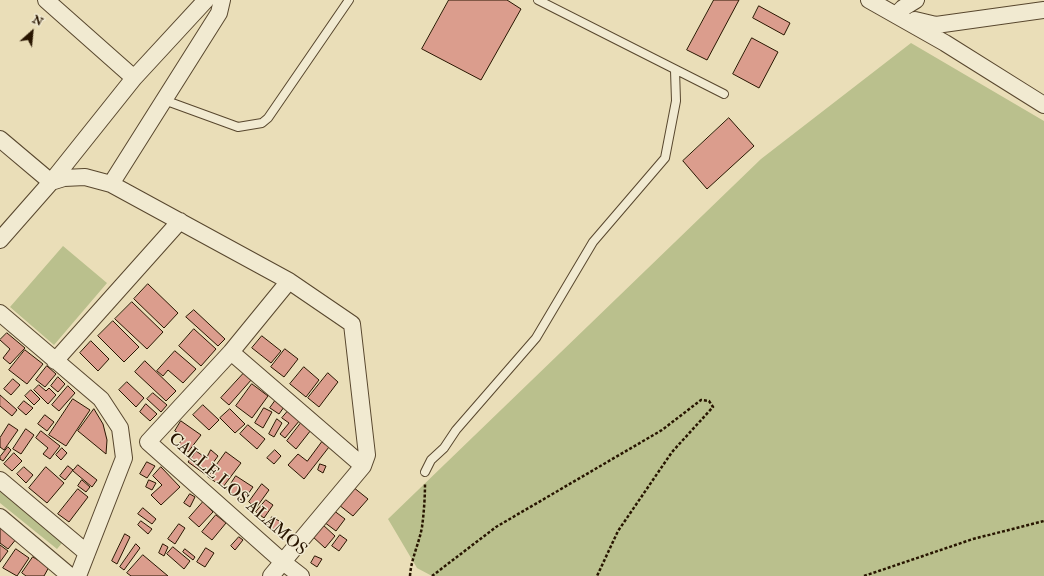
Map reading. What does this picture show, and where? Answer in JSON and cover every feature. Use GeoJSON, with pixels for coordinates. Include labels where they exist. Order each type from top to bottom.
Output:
{"type":"FeatureCollection","features":[{"type":"Feature","properties":{"kind":"street"},"geometry":{"type":"LineString","coordinates":[[46,0],[134,78]]}},
{"type":"Feature","properties":{"kind":"street"},"geometry":{"type":"LineString","coordinates":[[0,240],[51,182],[134,78],[206,0]]}},
{"type":"Feature","properties":{"kind":"street"},"geometry":{"type":"LineString","coordinates":[[111,184],[219,13],[222,0]]}},
{"type":"Feature","properties":{"kind":"street"},"geometry":{"type":"LineString","coordinates":[[870,0],[944,42],[1044,105]]}},
{"type":"Feature","properties":{"kind":"street"},"geometry":{"type":"LineString","coordinates":[[896,15],[916,0]]}},
{"type":"Feature","properties":{"kind":"street"},"geometry":{"type":"LineString","coordinates":[[896,15],[936,25],[1044,10]]}},
{"type":"Feature","properties":{"kind":"street"},"geometry":{"type":"LineString","coordinates":[[0,139],[51,182]]}},
{"type":"Feature","properties":{"kind":"street"},"geometry":{"type":"LineString","coordinates":[[51,182],[64,178],[85,176],[111,184],[289,281],[352,324],[367,455],[363,466],[271,576]]}},
{"type":"Feature","properties":{"kind":"street"},"geometry":{"type":"LineString","coordinates":[[55,361],[180,221]]}},
{"type":"Feature","properties":{"kind":"street"},"geometry":{"type":"LineString","coordinates":[[289,281],[231,352],[363,466]]}},
{"type":"Feature","properties":{"kind":"street"},"geometry":{"type":"LineString","coordinates":[[0,313],[101,399],[120,428],[124,458],[78,576]]}},
{"type":"Feature","properties":{"kind":"street","name":"CALLE LOS ALAMOS"},"geometry":{"type":"LineString","coordinates":[[231,352],[148,442],[283,562],[301,576]]}},
{"type":"Feature","properties":{"kind":"street"},"geometry":{"type":"LineString","coordinates":[[0,480],[87,553]]}},
{"type":"Feature","properties":{"kind":"street"},"geometry":{"type":"LineString","coordinates":[[0,517],[70,576]]}},
{"type":"Feature","properties":{"kind":"lane"},"geometry":{"type":"LineString","coordinates":[[164,100],[238,127],[262,123],[268,118],[349,0]]}},
{"type":"Feature","properties":{"kind":"lane"},"geometry":{"type":"LineString","coordinates":[[538,0],[724,94]]}},
{"type":"Feature","properties":{"kind":"lane"},"geometry":{"type":"LineString","coordinates":[[425,472],[431,460],[444,448],[456,430],[536,338],[593,242],[665,158],[676,101],[675,70]]}},
{"type":"Feature","properties":{"kind":"path"},"geometry":{"type":"LineString","coordinates":[[432,576],[496,527],[662,430],[701,400],[710,401],[713,407],[672,452],[618,531],[597,576]]}},
{"type":"Feature","properties":{"kind":"path"},"geometry":{"type":"LineString","coordinates":[[410,576],[411,566],[422,528],[425,472]]}},
{"type":"Feature","properties":{"kind":"path"},"geometry":{"type":"LineString","coordinates":[[864,576],[973,539],[1044,521]]}},
{"type":"Feature","properties":{"kind":"green space"},"geometry":{"type":"Polygon","coordinates":[[[911,43],[1044,121],[1044,576],[432,576],[417,568],[388,519],[761,159],[911,43]]]}},
{"type":"Feature","properties":{"kind":"green space"},"geometry":{"type":"Polygon","coordinates":[[[63,246],[107,283],[54,345],[10,307],[63,246]]]}},
{"type":"Feature","properties":{"kind":"green space"},"geometry":{"type":"Polygon","coordinates":[[[0,491],[62,543],[57,549],[0,503],[0,491]]]}},
{"type":"Feature","properties":{"kind":"building"},"geometry":{"type":"Polygon","coordinates":[[[449,0],[507,0],[521,9],[481,80],[422,49],[449,0]]]}},
{"type":"Feature","properties":{"kind":"building"},"geometry":{"type":"Polygon","coordinates":[[[714,0],[739,0],[707,60],[687,50],[714,0]]]}},
{"type":"Feature","properties":{"kind":"building"},"geometry":{"type":"Polygon","coordinates":[[[759,6],[790,23],[784,35],[753,18],[759,6]]]}},
{"type":"Feature","properties":{"kind":"building"},"geometry":{"type":"Polygon","coordinates":[[[752,38],[778,52],[759,88],[733,74],[752,38]]]}},
{"type":"Feature","properties":{"kind":"building"},"geometry":{"type":"Polygon","coordinates":[[[729,118],[754,146],[707,189],[683,161],[729,118]]]}},
{"type":"Feature","properties":{"kind":"building"},"geometry":{"type":"Polygon","coordinates":[[[148,284],[178,313],[164,328],[134,299],[148,284]]]}},
{"type":"Feature","properties":{"kind":"building"},"geometry":{"type":"Polygon","coordinates":[[[132,302],[163,332],[147,349],[115,319],[132,302]]]}},
{"type":"Feature","properties":{"kind":"building"},"geometry":{"type":"Polygon","coordinates":[[[194,310],[225,339],[218,346],[186,317],[194,310]]]}},
{"type":"Feature","properties":{"kind":"building"},"geometry":{"type":"Polygon","coordinates":[[[113,321],[139,347],[124,362],[98,336],[113,321]]]}},
{"type":"Feature","properties":{"kind":"building"},"geometry":{"type":"Polygon","coordinates":[[[194,329],[216,349],[201,366],[179,346],[194,329]]]}},
{"type":"Feature","properties":{"kind":"building"},"geometry":{"type":"Polygon","coordinates":[[[7,333],[25,348],[10,364],[3,358],[10,349],[0,340],[7,333]]]}},
{"type":"Feature","properties":{"kind":"building"},"geometry":{"type":"Polygon","coordinates":[[[262,336],[281,351],[271,363],[252,348],[262,336]]]}},
{"type":"Feature","properties":{"kind":"building"},"geometry":{"type":"Polygon","coordinates":[[[91,341],[109,359],[98,371],[80,353],[91,341]]]}},
{"type":"Feature","properties":{"kind":"building"},"geometry":{"type":"Polygon","coordinates":[[[285,349],[298,359],[284,377],[271,367],[285,349]]]}},
{"type":"Feature","properties":{"kind":"building"},"geometry":{"type":"Polygon","coordinates":[[[25,350],[43,364],[27,384],[9,370],[25,350]]]}},
{"type":"Feature","properties":{"kind":"building"},"geometry":{"type":"Polygon","coordinates":[[[175,351],[196,369],[183,383],[168,370],[163,376],[157,371],[175,351]]]}},
{"type":"Feature","properties":{"kind":"building"},"geometry":{"type":"Polygon","coordinates":[[[145,361],[176,391],[166,401],[135,372],[145,361]]]}},
{"type":"Feature","properties":{"kind":"building"},"geometry":{"type":"Polygon","coordinates":[[[47,366],[56,374],[45,387],[36,380],[47,366]]]}},
{"type":"Feature","properties":{"kind":"building"},"geometry":{"type":"Polygon","coordinates":[[[304,367],[319,380],[306,397],[290,384],[304,367]]]}},
{"type":"Feature","properties":{"kind":"building"},"geometry":{"type":"Polygon","coordinates":[[[244,373],[252,379],[229,405],[221,398],[244,373]]]}},
{"type":"Feature","properties":{"kind":"building"},"geometry":{"type":"Polygon","coordinates":[[[328,373],[338,382],[319,407],[308,398],[328,373]]]}},
{"type":"Feature","properties":{"kind":"building"},"geometry":{"type":"Polygon","coordinates":[[[58,377],[65,384],[58,392],[51,386],[58,377]]]}},
{"type":"Feature","properties":{"kind":"building"},"geometry":{"type":"Polygon","coordinates":[[[13,379],[20,385],[11,395],[4,389],[13,379]]]}},
{"type":"Feature","properties":{"kind":"building"},"geometry":{"type":"Polygon","coordinates":[[[127,382],[144,398],[136,407],[119,390],[127,382]]]}},
{"type":"Feature","properties":{"kind":"building"},"geometry":{"type":"Polygon","coordinates":[[[252,384],[268,396],[252,418],[236,406],[252,384]]]}},
{"type":"Feature","properties":{"kind":"building"},"geometry":{"type":"Polygon","coordinates":[[[39,385],[46,391],[49,388],[56,395],[48,404],[34,390],[39,385]]]}},
{"type":"Feature","properties":{"kind":"building"},"geometry":{"type":"Polygon","coordinates":[[[68,386],[75,393],[59,411],[52,405],[68,386]]]}},
{"type":"Feature","properties":{"kind":"building"},"geometry":{"type":"Polygon","coordinates":[[[31,390],[40,399],[34,405],[25,396],[31,390]]]}},
{"type":"Feature","properties":{"kind":"building"},"geometry":{"type":"Polygon","coordinates":[[[153,393],[167,405],[161,412],[147,399],[153,393]]]}},
{"type":"Feature","properties":{"kind":"building"},"geometry":{"type":"Polygon","coordinates":[[[0,395],[17,410],[12,416],[0,406],[0,395]]]}},
{"type":"Feature","properties":{"kind":"building"},"geometry":{"type":"Polygon","coordinates":[[[73,399],[90,410],[66,446],[49,435],[73,399]]]}},
{"type":"Feature","properties":{"kind":"building"},"geometry":{"type":"Polygon","coordinates":[[[24,401],[33,408],[26,415],[18,408],[24,401]]]}},
{"type":"Feature","properties":{"kind":"building"},"geometry":{"type":"Polygon","coordinates":[[[275,401],[284,407],[279,414],[270,408],[275,401]]]}},
{"type":"Feature","properties":{"kind":"building"},"geometry":{"type":"Polygon","coordinates":[[[146,404],[157,414],[150,421],[140,412],[146,404]]]}},
{"type":"Feature","properties":{"kind":"building"},"geometry":{"type":"Polygon","coordinates":[[[203,405],[219,420],[209,430],[193,415],[203,405]]]}},
{"type":"Feature","properties":{"kind":"building"},"geometry":{"type":"Polygon","coordinates":[[[264,408],[272,412],[263,428],[255,423],[264,408]]]}},
{"type":"Feature","properties":{"kind":"building"},"geometry":{"type":"Polygon","coordinates":[[[94,409],[103,424],[107,440],[106,454],[78,431],[94,409]]]}},
{"type":"Feature","properties":{"kind":"building"},"geometry":{"type":"Polygon","coordinates":[[[230,409],[245,424],[235,433],[220,418],[230,409]]]}},
{"type":"Feature","properties":{"kind":"building"},"geometry":{"type":"Polygon","coordinates":[[[288,411],[300,420],[285,438],[280,434],[289,423],[282,418],[288,411]]]}},
{"type":"Feature","properties":{"kind":"building"},"geometry":{"type":"Polygon","coordinates":[[[45,415],[54,422],[47,431],[38,424],[45,415]]]}},
{"type":"Feature","properties":{"kind":"building"},"geometry":{"type":"Polygon","coordinates":[[[277,419],[282,423],[274,437],[269,434],[277,419]]]}},
{"type":"Feature","properties":{"kind":"building"},"geometry":{"type":"Polygon","coordinates":[[[181,421],[201,435],[188,452],[178,445],[184,437],[175,431],[181,421]]]}},
{"type":"Feature","properties":{"kind":"building"},"geometry":{"type":"Polygon","coordinates":[[[301,423],[311,430],[296,449],[287,441],[301,423]]]}},
{"type":"Feature","properties":{"kind":"building"},"geometry":{"type":"Polygon","coordinates":[[[9,424],[18,430],[4,450],[0,447],[0,438],[9,424]]]}},
{"type":"Feature","properties":{"kind":"building"},"geometry":{"type":"Polygon","coordinates":[[[248,425],[265,439],[257,449],[240,434],[248,425]]]}},
{"type":"Feature","properties":{"kind":"building"},"geometry":{"type":"Polygon","coordinates":[[[26,429],[34,435],[21,454],[13,449],[26,429]]]}},
{"type":"Feature","properties":{"kind":"building"},"geometry":{"type":"Polygon","coordinates":[[[41,431],[60,446],[50,459],[43,454],[48,448],[36,438],[41,431]]]}},
{"type":"Feature","properties":{"kind":"building"},"geometry":{"type":"Polygon","coordinates":[[[322,442],[329,447],[304,479],[288,465],[298,454],[307,461],[322,442]]]}},
{"type":"Feature","properties":{"kind":"building"},"geometry":{"type":"Polygon","coordinates":[[[8,447],[11,450],[3,461],[0,457],[8,447]]]}},
{"type":"Feature","properties":{"kind":"building"},"geometry":{"type":"Polygon","coordinates":[[[62,448],[67,453],[61,460],[56,455],[62,448]]]}},
{"type":"Feature","properties":{"kind":"building"},"geometry":{"type":"Polygon","coordinates":[[[211,450],[218,456],[205,474],[188,462],[196,451],[206,458],[211,450]]]}},
{"type":"Feature","properties":{"kind":"building"},"geometry":{"type":"Polygon","coordinates":[[[275,450],[281,456],[274,464],[267,458],[275,450]]]}},
{"type":"Feature","properties":{"kind":"building"},"geometry":{"type":"Polygon","coordinates":[[[226,452],[241,463],[223,487],[208,477],[226,452]]]}},
{"type":"Feature","properties":{"kind":"building"},"geometry":{"type":"Polygon","coordinates":[[[14,453],[22,461],[12,471],[4,464],[14,453]]]}},
{"type":"Feature","properties":{"kind":"building"},"geometry":{"type":"Polygon","coordinates":[[[147,462],[155,466],[147,478],[140,474],[147,462]]]}},
{"type":"Feature","properties":{"kind":"building"},"geometry":{"type":"Polygon","coordinates":[[[320,464],[326,466],[323,473],[318,470],[320,464]]]}},
{"type":"Feature","properties":{"kind":"building"},"geometry":{"type":"Polygon","coordinates":[[[78,465],[97,480],[92,487],[73,471],[78,465]]]}},
{"type":"Feature","properties":{"kind":"building"},"geometry":{"type":"Polygon","coordinates":[[[68,466],[73,470],[65,480],[60,476],[68,466]]]}},
{"type":"Feature","properties":{"kind":"building"},"geometry":{"type":"Polygon","coordinates":[[[24,467],[33,475],[26,483],[17,474],[24,467]]]}},
{"type":"Feature","properties":{"kind":"building"},"geometry":{"type":"Polygon","coordinates":[[[46,467],[64,483],[47,503],[29,488],[46,467]]]}},
{"type":"Feature","properties":{"kind":"building"},"geometry":{"type":"Polygon","coordinates":[[[161,467],[180,487],[161,505],[151,495],[162,485],[153,476],[161,467]]]}},
{"type":"Feature","properties":{"kind":"building"},"geometry":{"type":"Polygon","coordinates":[[[236,476],[253,487],[243,501],[227,490],[236,476]]]}},
{"type":"Feature","properties":{"kind":"building"},"geometry":{"type":"Polygon","coordinates":[[[82,480],[90,487],[86,492],[78,486],[82,480]]]}},
{"type":"Feature","properties":{"kind":"building"},"geometry":{"type":"Polygon","coordinates":[[[149,480],[156,483],[152,490],[146,487],[149,480]]]}},
{"type":"Feature","properties":{"kind":"building"},"geometry":{"type":"Polygon","coordinates":[[[262,484],[269,490],[256,508],[249,502],[262,484]]]}},
{"type":"Feature","properties":{"kind":"building"},"geometry":{"type":"Polygon","coordinates":[[[353,487],[368,499],[353,516],[339,505],[353,487]]]}},
{"type":"Feature","properties":{"kind":"building"},"geometry":{"type":"Polygon","coordinates":[[[78,489],[88,497],[69,522],[58,514],[78,489]]]}},
{"type":"Feature","properties":{"kind":"building"},"geometry":{"type":"Polygon","coordinates":[[[190,494],[195,497],[190,507],[184,503],[190,494]]]}},
{"type":"Feature","properties":{"kind":"building"},"geometry":{"type":"Polygon","coordinates":[[[266,500],[273,505],[264,518],[256,512],[266,500]]]}},
{"type":"Feature","properties":{"kind":"building"},"geometry":{"type":"Polygon","coordinates":[[[203,502],[213,512],[199,527],[189,518],[203,502]]]}},
{"type":"Feature","properties":{"kind":"building"},"geometry":{"type":"Polygon","coordinates":[[[143,508],[156,519],[152,524],[138,514],[143,508]]]}},
{"type":"Feature","properties":{"kind":"building"},"geometry":{"type":"Polygon","coordinates":[[[333,510],[345,519],[336,531],[324,522],[333,510]]]}},
{"type":"Feature","properties":{"kind":"building"},"geometry":{"type":"Polygon","coordinates":[[[216,515],[226,523],[212,540],[202,532],[216,515]]]}},
{"type":"Feature","properties":{"kind":"building"},"geometry":{"type":"Polygon","coordinates":[[[272,517],[281,522],[276,531],[267,526],[272,517]]]}},
{"type":"Feature","properties":{"kind":"building"},"geometry":{"type":"Polygon","coordinates":[[[141,521],[152,529],[148,534],[138,525],[141,521]]]}},
{"type":"Feature","properties":{"kind":"building"},"geometry":{"type":"Polygon","coordinates":[[[179,524],[185,528],[175,544],[168,539],[179,524]]]}},
{"type":"Feature","properties":{"kind":"building"},"geometry":{"type":"Polygon","coordinates":[[[322,524],[335,536],[325,548],[312,536],[322,524]]]}},
{"type":"Feature","properties":{"kind":"building"},"geometry":{"type":"Polygon","coordinates":[[[1,526],[17,538],[8,549],[0,543],[1,526]]]}},
{"type":"Feature","properties":{"kind":"building"},"geometry":{"type":"Polygon","coordinates":[[[125,534],[130,537],[117,564],[112,561],[125,534]]]}},
{"type":"Feature","properties":{"kind":"building"},"geometry":{"type":"Polygon","coordinates":[[[340,535],[347,540],[339,551],[332,546],[340,535]]]}},
{"type":"Feature","properties":{"kind":"building"},"geometry":{"type":"Polygon","coordinates":[[[239,537],[243,540],[235,550],[231,546],[239,537]]]}},
{"type":"Feature","properties":{"kind":"building"},"geometry":{"type":"Polygon","coordinates":[[[136,544],[140,548],[124,570],[120,567],[136,544]]]}},
{"type":"Feature","properties":{"kind":"building"},"geometry":{"type":"Polygon","coordinates":[[[163,544],[168,547],[164,556],[159,553],[163,544]]]}},
{"type":"Feature","properties":{"kind":"building"},"geometry":{"type":"Polygon","coordinates":[[[0,545],[8,551],[0,562],[0,545]]]}},
{"type":"Feature","properties":{"kind":"building"},"geometry":{"type":"Polygon","coordinates":[[[173,547],[190,561],[184,569],[167,554],[173,547]]]}},
{"type":"Feature","properties":{"kind":"building"},"geometry":{"type":"Polygon","coordinates":[[[206,548],[214,553],[205,567],[197,562],[206,548]]]}},
{"type":"Feature","properties":{"kind":"building"},"geometry":{"type":"Polygon","coordinates":[[[16,549],[29,558],[17,576],[3,568],[16,549]]]}},
{"type":"Feature","properties":{"kind":"building"},"geometry":{"type":"Polygon","coordinates":[[[185,549],[195,557],[193,560],[183,552],[185,549]]]}},
{"type":"Feature","properties":{"kind":"building"},"geometry":{"type":"Polygon","coordinates":[[[143,555],[168,576],[131,576],[127,573],[143,555]]]}},
{"type":"Feature","properties":{"kind":"building"},"geometry":{"type":"Polygon","coordinates":[[[315,556],[322,559],[317,567],[311,563],[315,556]]]}},
{"type":"Feature","properties":{"kind":"building"},"geometry":{"type":"Polygon","coordinates":[[[33,557],[49,567],[44,576],[26,576],[22,573],[33,557]]]}}]}
